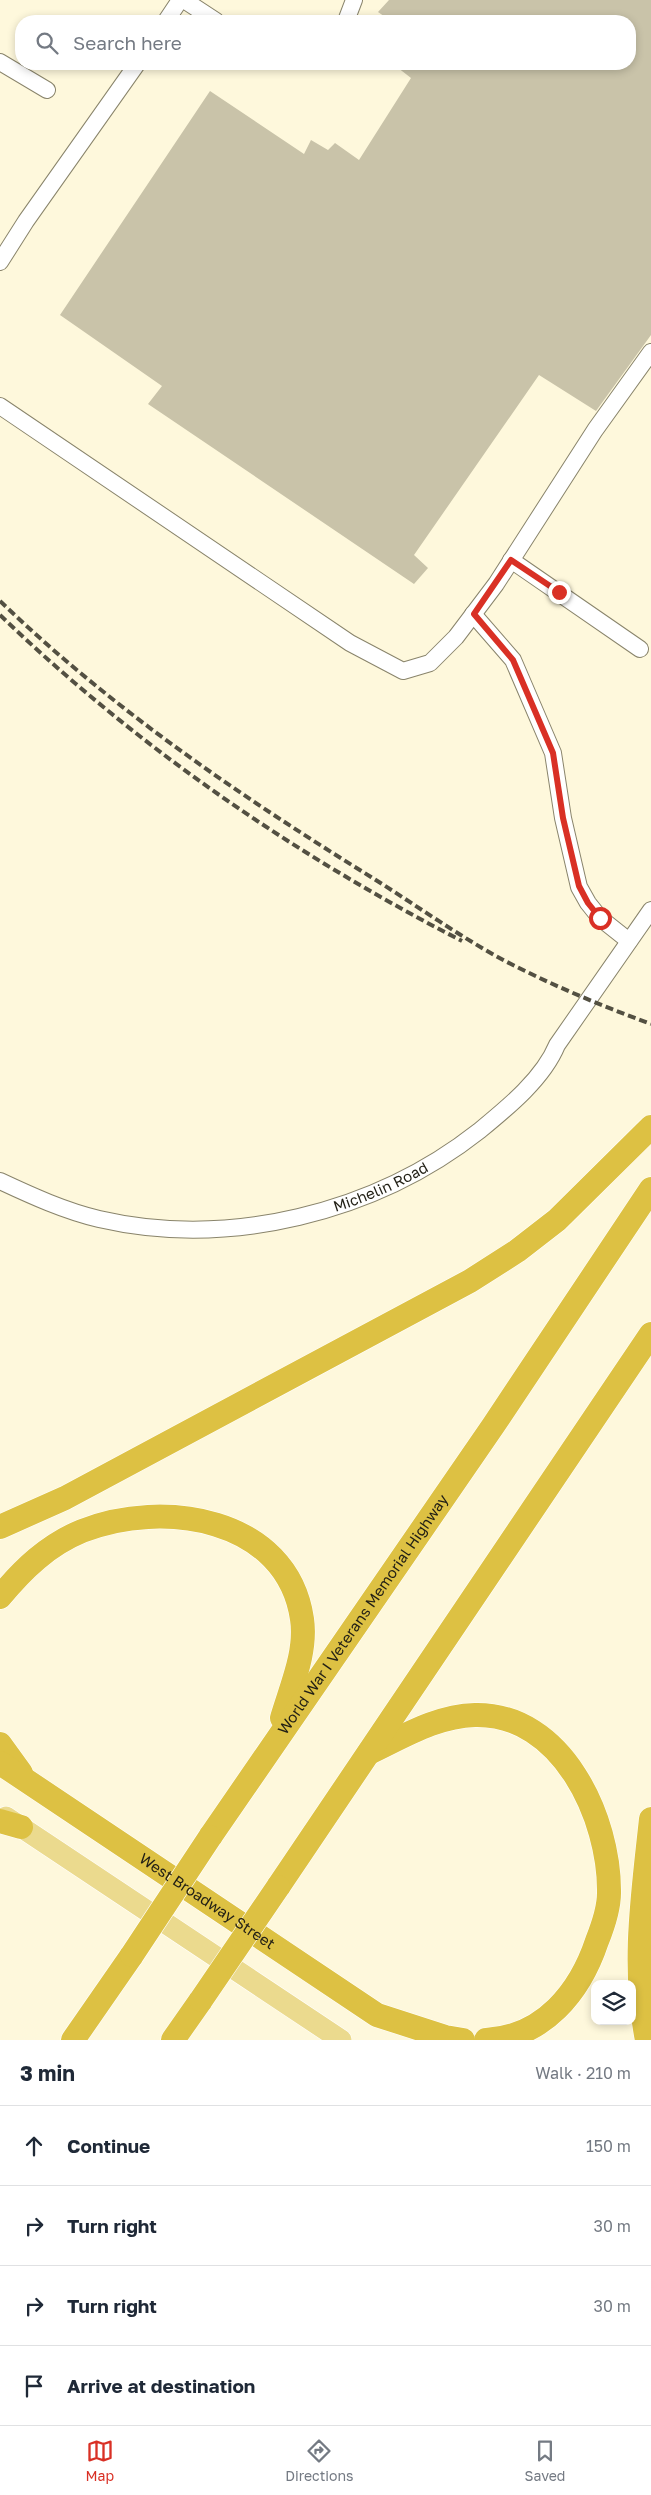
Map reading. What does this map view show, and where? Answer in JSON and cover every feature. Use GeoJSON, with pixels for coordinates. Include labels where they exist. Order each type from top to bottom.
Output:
{"type":"FeatureCollection","features":[{"type":"Feature","properties":{"kind":"highway"},"geometry":{"type":"LineString","coordinates":[[0,1527],[64,1498],[470,1281],[517,1251],[558,1220],[651,1127]]}},
{"type":"Feature","properties":{"kind":"highway","name":"World War I Veterans Memorial Highway"},"geometry":{"type":"LineString","coordinates":[[74,2040],[276,1739],[493,1426],[651,1189]]}},
{"type":"Feature","properties":{"kind":"highway"},"geometry":{"type":"LineString","coordinates":[[173,2040],[651,1334]]}},
{"type":"Feature","properties":{"kind":"highway"},"geometry":{"type":"LineString","coordinates":[[0,1596],[32,1562],[56,1545],[81,1531],[108,1523],[134,1518],[167,1516],[196,1519],[240,1534],[276,1561],[293,1588],[302,1621],[303,1644],[276,1739]]}},
{"type":"Feature","properties":{"kind":"highway"},"geometry":{"type":"LineString","coordinates":[[367,1754],[446,1718],[476,1715],[493,1717],[523,1727],[552,1747],[575,1775],[592,1808],[604,1841],[609,1895],[603,1926],[591,1958],[570,1994],[553,2013],[536,2026],[521,2033],[503,2039],[486,2040]]}},
{"type":"Feature","properties":{"kind":"highway"},"geometry":{"type":"LineString","coordinates":[[0,1744],[26,1780]]}},
{"type":"Feature","properties":{"kind":"highway","name":"West Broadway Street"},"geometry":{"type":"LineString","coordinates":[[0,1763],[377,2015]]}},
{"type":"Feature","properties":{"kind":"highway"},"geometry":{"type":"LineString","coordinates":[[647,2040],[642,2013],[638,1953],[651,1819]]}},
{"type":"Feature","properties":{"kind":"highway"},"geometry":{"type":"LineString","coordinates":[[377,2015],[445,2037],[463,2040]]}},
{"type":"Feature","properties":{"kind":"main road"},"geometry":{"type":"LineString","coordinates":[[0,1813],[10,1824],[341,2040]]}},
{"type":"Feature","properties":{"kind":"main road","name":"West Broadway Street"},"geometry":{"type":"LineString","coordinates":[[377,2015],[414,2040]]}},
{"type":"Feature","properties":{"kind":"street"},"geometry":{"type":"LineString","coordinates":[[170,15],[180,0]]}},
{"type":"Feature","properties":{"kind":"street"},"geometry":{"type":"LineString","coordinates":[[184,0],[207,15]]}},
{"type":"Feature","properties":{"kind":"street"},"geometry":{"type":"LineString","coordinates":[[348,15],[354,0]]}},
{"type":"Feature","properties":{"kind":"street"},"geometry":{"type":"LineString","coordinates":[[0,62],[47,90]]}},
{"type":"Feature","properties":{"kind":"street"},"geometry":{"type":"LineString","coordinates":[[0,262],[133,70]]}},
{"type":"Feature","properties":{"kind":"street"},"geometry":{"type":"LineString","coordinates":[[0,406],[350,643],[403,671],[430,663],[456,637],[474,614],[595,430],[651,352]]}},
{"type":"Feature","properties":{"kind":"street"},"geometry":{"type":"LineString","coordinates":[[511,560],[640,648]]}},
{"type":"Feature","properties":{"kind":"street"},"geometry":{"type":"LineString","coordinates":[[474,614],[513,660],[553,753],[563,818],[579,886],[588,903],[600,918],[629,941]]}},
{"type":"Feature","properties":{"kind":"street","name":"Michelin Road"},"geometry":{"type":"LineString","coordinates":[[0,1181],[48,1202],[99,1219],[169,1228],[215,1228],[263,1224],[334,1208],[413,1174],[460,1146],[491,1121],[533,1081],[552,1058],[557,1045],[651,910]]}},
{"type":"Feature","properties":{"kind":"building"},"geometry":{"type":"Polygon","coordinates":[[[389,0],[651,0],[651,335],[596,411],[539,375],[414,555],[428,568],[414,584],[148,404],[162,386],[60,315],[210,91],[304,154],[311,140],[328,150],[335,143],[359,160],[411,78],[401,70],[636,70],[636,15],[382,15],[378,12],[389,0]]]}},
{"type":"Feature","properties":{"kind":"railway"},"geometry":{"type":"LineString","coordinates":[[0,601],[43,641],[132,714],[225,782],[322,846],[455,932],[507,962],[596,1003],[651,1024]]}},
{"type":"Feature","properties":{"kind":"railway"},"geometry":{"type":"LineString","coordinates":[[0,615],[106,709],[161,753],[219,794],[277,834],[338,872],[462,941]]}},
{"type":"Feature","properties":{"kind":"route"},"geometry":{"type":"LineString","coordinates":[[559,592],[511,560],[474,614],[513,660],[553,753],[563,818],[579,886],[588,903],[600,918]]}}]}
